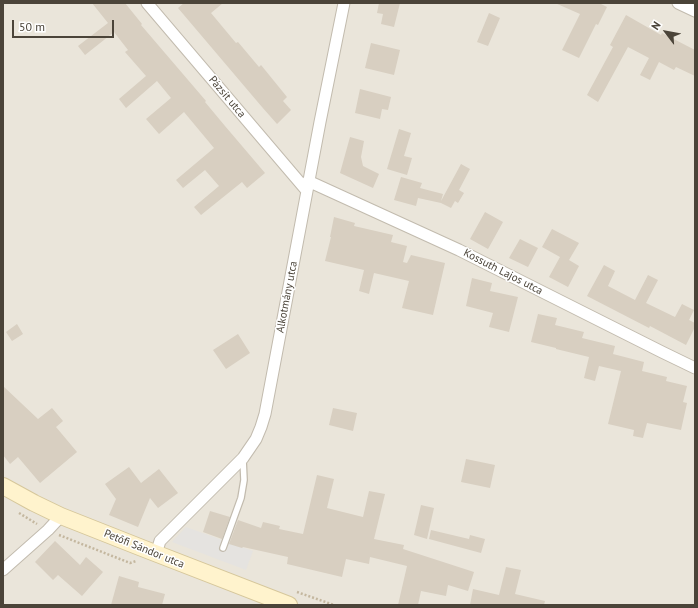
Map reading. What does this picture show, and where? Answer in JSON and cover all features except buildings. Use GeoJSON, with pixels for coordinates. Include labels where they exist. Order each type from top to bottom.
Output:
{"type":"FeatureCollection","features":[{"type":"Feature","properties":{"kind":"main road","name":"Petőfi Sándor utca"},"geometry":{"type":"LineString","coordinates":[[3,486],[62,516],[289,605]]}},
{"type":"Feature","properties":{"kind":"street","name":"Pázsit utca"},"geometry":{"type":"LineString","coordinates":[[147,3],[307,186]]}},
{"type":"Feature","properties":{"kind":"street","name":"Alkotmány utca"},"geometry":{"type":"LineString","coordinates":[[156,554],[160,541],[243,458],[256,439],[261,427],[265,414],[307,186],[344,3]]}},
{"type":"Feature","properties":{"kind":"street"},"geometry":{"type":"LineString","coordinates":[[678,3],[695,11]]}},
{"type":"Feature","properties":{"kind":"street","name":"Kossuth Lajos utca"},"geometry":{"type":"LineString","coordinates":[[307,186],[459,250],[695,368]]}},
{"type":"Feature","properties":{"kind":"street"},"geometry":{"type":"LineString","coordinates":[[3,570],[62,516]]}},
{"type":"Feature","properties":{"kind":"lane"},"geometry":{"type":"LineString","coordinates":[[223,548],[241,498],[244,480],[243,458]]}},
{"type":"Feature","properties":{"kind":"shaded area"},"geometry":{"type":"Polygon","coordinates":[[[3,3],[695,3],[695,605],[3,605],[3,3]]]}},
{"type":"Feature","properties":{"kind":"shaded area"},"geometry":{"type":"Polygon","coordinates":[[[186,527],[253,551],[246,570],[172,542],[186,527]]]}}]}
